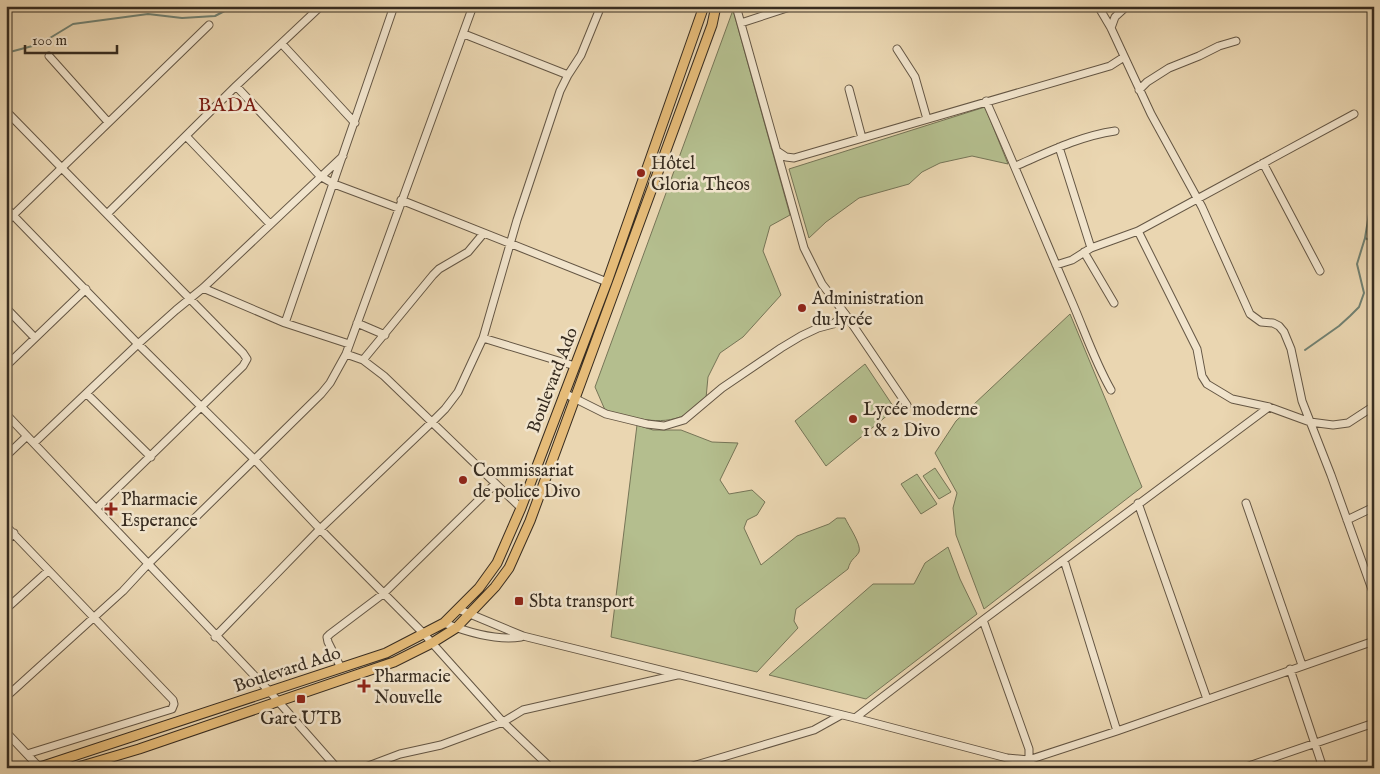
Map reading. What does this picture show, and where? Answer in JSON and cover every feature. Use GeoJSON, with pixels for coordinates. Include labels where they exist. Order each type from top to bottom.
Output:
{"type":"FeatureCollection","features":[{"type":"Feature","properties":{"kind":"main road","name":"Boulevard Ado"},"geometry":{"type":"LineString","coordinates":[[39,767],[386,653],[444,623],[479,588],[493,569],[521,508],[606,282],[704,6]]}},
{"type":"Feature","properties":{"kind":"main road","name":"Boulevard Ado"},"geometry":{"type":"LineString","coordinates":[[74,768],[139,749],[394,662],[432,643],[456,628],[495,588],[509,568],[520,546],[708,34],[716,6]]}},
{"type":"Feature","properties":{"kind":"street"},"geometry":{"type":"LineString","coordinates":[[107,214],[236,86],[321,6]]}},
{"type":"Feature","properties":{"kind":"street"},"geometry":{"type":"LineString","coordinates":[[285,323],[394,6]]}},
{"type":"Feature","properties":{"kind":"street"},"geometry":{"type":"LineString","coordinates":[[6,697],[123,591],[330,383],[346,354],[473,6]]}},
{"type":"Feature","properties":{"kind":"street"},"geometry":{"type":"LineString","coordinates":[[216,637],[320,529],[445,409],[458,392],[483,338],[510,245],[557,100],[568,75],[581,55],[601,6]]}},
{"type":"Feature","properties":{"kind":"street"},"geometry":{"type":"LineString","coordinates":[[736,6],[804,248],[822,284],[846,315],[907,404]]}},
{"type":"Feature","properties":{"kind":"street"},"geometry":{"type":"LineString","coordinates":[[741,23],[793,6]]}},
{"type":"Feature","properties":{"kind":"street"},"geometry":{"type":"LineString","coordinates":[[1098,6],[1111,28],[1138,90],[1198,200],[1250,314],[1261,322],[1273,323],[1279,326],[1284,332],[1291,349],[1302,401],[1374,595]]}},
{"type":"Feature","properties":{"kind":"street"},"geometry":{"type":"LineString","coordinates":[[1111,28],[1114,17],[1127,6]]}},
{"type":"Feature","properties":{"kind":"street"},"geometry":{"type":"LineString","coordinates":[[6,222],[209,25]]}},
{"type":"Feature","properties":{"kind":"street"},"geometry":{"type":"LineString","coordinates":[[464,34],[568,75]]}},
{"type":"Feature","properties":{"kind":"street"},"geometry":{"type":"LineString","coordinates":[[1138,90],[1169,68],[1219,46],[1236,41]]}},
{"type":"Feature","properties":{"kind":"street"},"geometry":{"type":"LineString","coordinates":[[282,44],[355,122]]}},
{"type":"Feature","properties":{"kind":"street"},"geometry":{"type":"LineString","coordinates":[[897,50],[915,77],[927,119]]}},
{"type":"Feature","properties":{"kind":"street"},"geometry":{"type":"LineString","coordinates":[[49,56],[108,122]]}},
{"type":"Feature","properties":{"kind":"street"},"geometry":{"type":"LineString","coordinates":[[777,151],[786,157],[794,158],[1110,66],[1124,57]]}},
{"type":"Feature","properties":{"kind":"street"},"geometry":{"type":"LineString","coordinates":[[236,86],[320,176],[334,184],[398,208]]}},
{"type":"Feature","properties":{"kind":"street"},"geometry":{"type":"LineString","coordinates":[[849,89],[862,138]]}},
{"type":"Feature","properties":{"kind":"street"},"geometry":{"type":"LineString","coordinates":[[986,101],[1016,166],[1097,366],[1111,390]]}},
{"type":"Feature","properties":{"kind":"street"},"geometry":{"type":"LineString","coordinates":[[6,111],[247,359],[243,366],[97,508]]}},
{"type":"Feature","properties":{"kind":"street"},"geometry":{"type":"LineString","coordinates":[[1056,265],[1072,260],[1091,248],[1138,232],[1354,114]]}},
{"type":"Feature","properties":{"kind":"street"},"geometry":{"type":"LineString","coordinates":[[1016,166],[1059,147],[1115,131]]}},
{"type":"Feature","properties":{"kind":"street"},"geometry":{"type":"LineString","coordinates":[[186,136],[270,224]]}},
{"type":"Feature","properties":{"kind":"street"},"geometry":{"type":"LineString","coordinates":[[1059,147],[1091,248]]}},
{"type":"Feature","properties":{"kind":"street"},"geometry":{"type":"LineString","coordinates":[[34,443],[138,344],[203,288],[343,156]]}},
{"type":"Feature","properties":{"kind":"street"},"geometry":{"type":"LineString","coordinates":[[1263,163],[1320,271]]}},
{"type":"Feature","properties":{"kind":"street"},"geometry":{"type":"LineString","coordinates":[[401,200],[606,282]]}},
{"type":"Feature","properties":{"kind":"street"},"geometry":{"type":"LineString","coordinates":[[6,208],[424,634],[503,722],[551,768]]}},
{"type":"Feature","properties":{"kind":"street"},"geometry":{"type":"LineString","coordinates":[[1138,232],[1197,349],[1202,376],[1207,384],[1232,399],[1269,407],[1310,422],[1333,426],[1348,423],[1374,406]]}},
{"type":"Feature","properties":{"kind":"street"},"geometry":{"type":"LineString","coordinates":[[363,360],[433,275],[447,264],[468,252],[483,234]]}},
{"type":"Feature","properties":{"kind":"street"},"geometry":{"type":"LineString","coordinates":[[1084,252],[1114,303]]}},
{"type":"Feature","properties":{"kind":"street"},"geometry":{"type":"LineString","coordinates":[[203,288],[285,323],[349,344]]}},
{"type":"Feature","properties":{"kind":"street"},"geometry":{"type":"LineString","coordinates":[[6,366],[86,289]]}},
{"type":"Feature","properties":{"kind":"street"},"geometry":{"type":"LineString","coordinates":[[6,308],[35,338]]}},
{"type":"Feature","properties":{"kind":"street"},"geometry":{"type":"LineString","coordinates":[[564,393],[606,414],[664,426],[684,420],[722,388],[781,348],[810,332],[833,324],[846,315]]}},
{"type":"Feature","properties":{"kind":"street"},"geometry":{"type":"LineString","coordinates":[[357,322],[385,335]]}},
{"type":"Feature","properties":{"kind":"street"},"geometry":{"type":"LineString","coordinates":[[483,338],[575,366]]}},
{"type":"Feature","properties":{"kind":"street"},"geometry":{"type":"LineString","coordinates":[[346,354],[363,360],[384,376],[521,508]]}},
{"type":"Feature","properties":{"kind":"street"},"geometry":{"type":"LineString","coordinates":[[87,394],[150,457]]}},
{"type":"Feature","properties":{"kind":"street"},"geometry":{"type":"LineString","coordinates":[[855,718],[1138,503],[1269,407]]}},
{"type":"Feature","properties":{"kind":"street"},"geometry":{"type":"LineString","coordinates":[[6,414],[269,691],[337,768]]}},
{"type":"Feature","properties":{"kind":"street"},"geometry":{"type":"LineString","coordinates":[[6,456],[27,436]]}},
{"type":"Feature","properties":{"kind":"street"},"geometry":{"type":"LineString","coordinates":[[341,668],[328,642],[328,637],[383,594],[495,484]]}},
{"type":"Feature","properties":{"kind":"street"},"geometry":{"type":"LineString","coordinates":[[1138,503],[1207,699]]}},
{"type":"Feature","properties":{"kind":"street"},"geometry":{"type":"LineString","coordinates":[[1246,503],[1302,665]]}},
{"type":"Feature","properties":{"kind":"street"},"geometry":{"type":"LineString","coordinates":[[1347,520],[1374,507]]}},
{"type":"Feature","properties":{"kind":"street"},"geometry":{"type":"LineString","coordinates":[[6,526],[173,700],[174,704],[172,709],[27,754]]}},
{"type":"Feature","properties":{"kind":"street"},"geometry":{"type":"LineString","coordinates":[[6,541],[14,533]]}},
{"type":"Feature","properties":{"kind":"street"},"geometry":{"type":"LineString","coordinates":[[1064,560],[1116,731]]}},
{"type":"Feature","properties":{"kind":"street"},"geometry":{"type":"LineString","coordinates":[[6,609],[48,570]]}},
{"type":"Feature","properties":{"kind":"street"},"geometry":{"type":"LineString","coordinates":[[458,609],[523,636],[680,674],[740,691],[841,714],[1007,758],[1029,760]]}},
{"type":"Feature","properties":{"kind":"street"},"geometry":{"type":"LineString","coordinates":[[983,620],[1029,749],[1031,768]]}},
{"type":"Feature","properties":{"kind":"street"},"geometry":{"type":"LineString","coordinates":[[444,623],[456,628],[502,637],[523,636]]}},
{"type":"Feature","properties":{"kind":"street"},"geometry":{"type":"LineString","coordinates":[[1004,768],[1374,641]]}},
{"type":"Feature","properties":{"kind":"street"},"geometry":{"type":"LineString","coordinates":[[1290,669],[1323,768]]}},
{"type":"Feature","properties":{"kind":"street"},"geometry":{"type":"LineString","coordinates":[[363,768],[400,754],[441,746],[503,722],[531,708],[680,674]]}},
{"type":"Feature","properties":{"kind":"street"},"geometry":{"type":"LineString","coordinates":[[686,768],[814,730],[841,714]]}},
{"type":"Feature","properties":{"kind":"street"},"geometry":{"type":"LineString","coordinates":[[1243,768],[1374,723]]}},
{"type":"Feature","properties":{"kind":"street"},"geometry":{"type":"LineString","coordinates":[[6,732],[39,767]]}},
{"type":"Feature","properties":{"kind":"green space"},"geometry":{"type":"Polygon","coordinates":[[[733,10],[790,215],[770,226],[763,251],[781,295],[743,337],[720,353],[708,377],[706,398],[685,415],[675,419],[655,421],[605,410],[595,387],[733,10]]]}},
{"type":"Feature","properties":{"kind":"green space"},"geometry":{"type":"Polygon","coordinates":[[[985,107],[1008,164],[972,156],[940,163],[922,172],[909,184],[859,198],[826,222],[809,238],[789,169],[985,107]]]}},
{"type":"Feature","properties":{"kind":"green space"},"geometry":{"type":"Polygon","coordinates":[[[1070,314],[1142,487],[984,609],[956,535],[953,508],[957,493],[935,453],[956,421],[1070,314]]]}},
{"type":"Feature","properties":{"kind":"green space"},"geometry":{"type":"Polygon","coordinates":[[[865,364],[895,409],[826,466],[795,421],[865,364]]]}},
{"type":"Feature","properties":{"kind":"green space"},"geometry":{"type":"Polygon","coordinates":[[[637,425],[653,430],[681,430],[712,442],[738,443],[720,480],[729,494],[752,490],[765,502],[757,515],[747,520],[744,528],[761,565],[797,536],[829,524],[837,518],[845,518],[854,535],[859,552],[848,569],[796,609],[794,621],[798,628],[757,672],[611,637],[637,425]]]}},
{"type":"Feature","properties":{"kind":"green space"},"geometry":{"type":"Polygon","coordinates":[[[935,468],[951,492],[939,499],[923,476],[935,468]]]}},
{"type":"Feature","properties":{"kind":"green space"},"geometry":{"type":"Polygon","coordinates":[[[917,474],[937,504],[921,514],[901,484],[917,474]]]}},
{"type":"Feature","properties":{"kind":"green space"},"geometry":{"type":"Polygon","coordinates":[[[948,547],[960,579],[977,614],[866,699],[769,675],[873,584],[914,584],[925,563],[948,547]]]}},
{"type":"Feature","properties":{"kind":"waterway"},"geometry":{"type":"LineString","coordinates":[[6,53],[40,44],[73,24],[148,14],[182,18],[215,16],[234,6]]}},
{"type":"Feature","properties":{"kind":"waterway"},"geometry":{"type":"LineString","coordinates":[[1374,137],[1371,147],[1374,165]]}},
{"type":"Feature","properties":{"kind":"waterway"},"geometry":{"type":"LineString","coordinates":[[1305,350],[1339,326],[1359,307],[1364,293],[1357,264],[1365,238],[1374,184]]}},
{"type":"Feature","properties":{"kind":"waterway"},"geometry":{"type":"LineString","coordinates":[[1365,238],[1374,242]]}},
{"type":"Feature","properties":{"kind":"place","name":"Hôtel Gloria Theos"},"geometry":{"type":"Point","coordinates":[641,173]}},
{"type":"Feature","properties":{"kind":"place","name":"Administration du lycée"},"geometry":{"type":"Point","coordinates":[802,308]}},
{"type":"Feature","properties":{"kind":"place","name":"Lycée moderne 1 & 2 Divo"},"geometry":{"type":"Point","coordinates":[853,419]}},
{"type":"Feature","properties":{"kind":"place","name":"Commissariat de police Divo"},"geometry":{"type":"Point","coordinates":[463,480]}},
{"type":"Feature","properties":{"kind":"place","name":"Pharmacie Esperance"},"geometry":{"type":"Point","coordinates":[111,509]}},
{"type":"Feature","properties":{"kind":"place","name":"Sbta transport"},"geometry":{"type":"Point","coordinates":[519,601]}},
{"type":"Feature","properties":{"kind":"place","name":"Pharmacie Nouvelle"},"geometry":{"type":"Point","coordinates":[364,686]}},
{"type":"Feature","properties":{"kind":"place","name":"Gare UTB"},"geometry":{"type":"Point","coordinates":[301,699]}},
{"type":"Feature","properties":{"kind":"district","name":"BADA"},"geometry":{"type":"Point","coordinates":[228,104]}}]}
